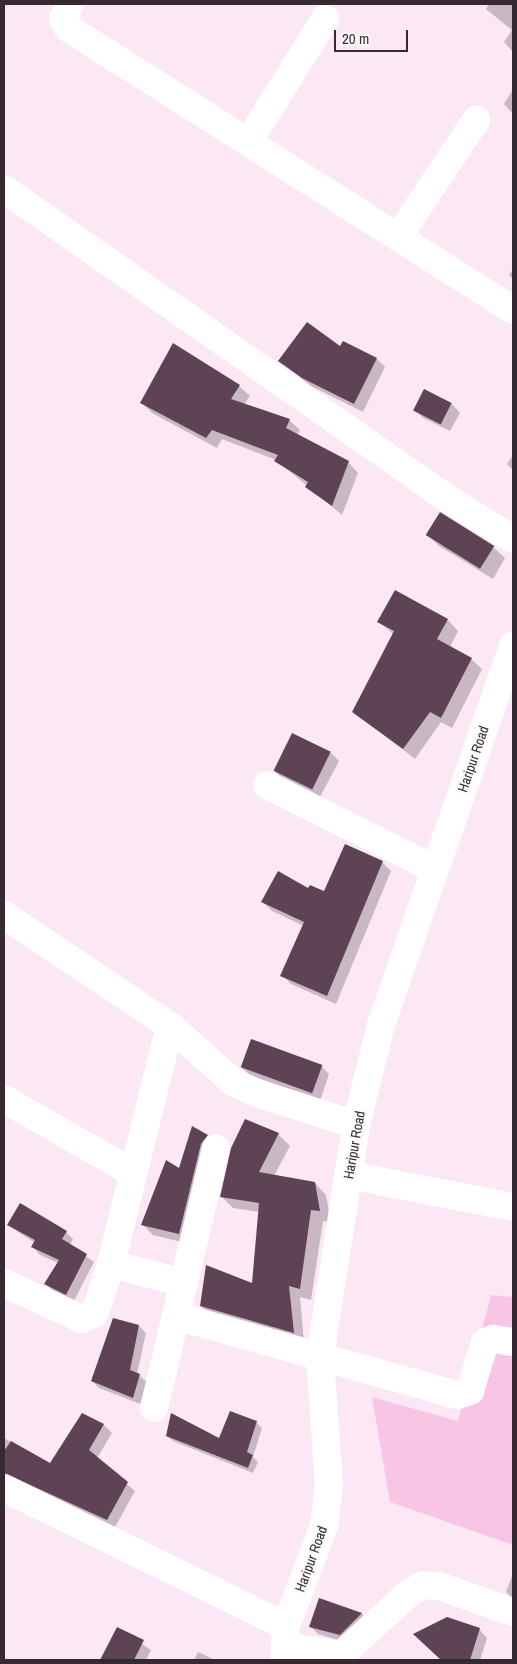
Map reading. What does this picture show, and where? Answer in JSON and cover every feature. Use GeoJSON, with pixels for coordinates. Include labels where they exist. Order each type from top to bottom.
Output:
{"type":"FeatureCollection","features":[{"type":"Feature","properties":{"kind":"street"},"geometry":{"type":"LineString","coordinates":[[70,4],[63,19],[68,28],[513,310]]}},
{"type":"Feature","properties":{"kind":"street"},"geometry":{"type":"LineString","coordinates":[[249,141],[325,19]]}},
{"type":"Feature","properties":{"kind":"street"},"geometry":{"type":"LineString","coordinates":[[398,237],[476,120]]}},
{"type":"Feature","properties":{"kind":"street"},"geometry":{"type":"LineString","coordinates":[[4,189],[448,499],[513,539]]}},
{"type":"Feature","properties":{"kind":"street","name":"Haripur Road"},"geometry":{"type":"LineString","coordinates":[[285,1644],[324,1526],[329,1486],[320,1356],[356,1125],[381,1025],[513,645]]}},
{"type":"Feature","properties":{"kind":"street"},"geometry":{"type":"LineString","coordinates":[[267,786],[435,870]]}},
{"type":"Feature","properties":{"kind":"street"},"geometry":{"type":"LineString","coordinates":[[4,915],[170,1026],[233,1082],[254,1092],[356,1125]]}},
{"type":"Feature","properties":{"kind":"street"},"geometry":{"type":"LineString","coordinates":[[4,1283],[87,1318],[95,1313],[111,1264],[170,1026]]}},
{"type":"Feature","properties":{"kind":"street"},"geometry":{"type":"LineString","coordinates":[[4,1099],[133,1173]]}},
{"type":"Feature","properties":{"kind":"street"},"geometry":{"type":"LineString","coordinates":[[154,1408],[216,1148]]}},
{"type":"Feature","properties":{"kind":"street"},"geometry":{"type":"LineString","coordinates":[[348,1175],[513,1207]]}},
{"type":"Feature","properties":{"kind":"street"},"geometry":{"type":"LineString","coordinates":[[111,1264],[184,1282]]}},
{"type":"Feature","properties":{"kind":"street"},"geometry":{"type":"LineString","coordinates":[[176,1316],[457,1395],[470,1391],[485,1342],[493,1339],[513,1342]]}},
{"type":"Feature","properties":{"kind":"street"},"geometry":{"type":"LineString","coordinates":[[4,1488],[285,1644],[341,1655],[410,1592],[423,1585],[439,1586],[513,1612]]}},
{"type":"Feature","properties":{"kind":"shaded area"},"geometry":{"type":"Polygon","coordinates":[[[491,1295],[513,1297],[513,1545],[390,1502],[372,1397],[458,1421],[491,1295]]]}},
{"type":"Feature","properties":{"kind":"building"},"geometry":{"type":"Polygon","coordinates":[[[307,322],[340,346],[343,341],[377,358],[354,404],[302,378],[278,361],[307,322]]]}},
{"type":"Feature","properties":{"kind":"building"},"geometry":{"type":"Polygon","coordinates":[[[173,343],[240,385],[231,399],[290,419],[286,428],[349,461],[332,506],[305,487],[308,482],[274,461],[278,455],[212,430],[206,438],[140,403],[173,343]]]}},
{"type":"Feature","properties":{"kind":"building"},"geometry":{"type":"Polygon","coordinates":[[[424,389],[452,403],[441,424],[413,410],[424,389]]]}},
{"type":"Feature","properties":{"kind":"building"},"geometry":{"type":"Polygon","coordinates":[[[440,512],[494,546],[480,569],[426,535],[440,512]]]}},
{"type":"Feature","properties":{"kind":"building"},"geometry":{"type":"Polygon","coordinates":[[[395,590],[448,619],[437,639],[472,658],[441,718],[430,712],[403,749],[352,712],[394,631],[377,622],[395,590]]]}},
{"type":"Feature","properties":{"kind":"building"},"geometry":{"type":"Polygon","coordinates":[[[292,733],[331,752],[312,790],[274,771],[292,733]]]}},
{"type":"Feature","properties":{"kind":"building"},"geometry":{"type":"Polygon","coordinates":[[[345,844],[383,861],[327,996],[280,976],[304,922],[261,902],[278,871],[308,888],[310,885],[324,891],[345,844]]]}},
{"type":"Feature","properties":{"kind":"building"},"geometry":{"type":"Polygon","coordinates":[[[251,1039],[322,1065],[312,1093],[241,1067],[251,1039]]]}},
{"type":"Feature","properties":{"kind":"building"},"geometry":{"type":"Polygon","coordinates":[[[245,1119],[279,1133],[259,1172],[315,1182],[320,1211],[311,1210],[300,1289],[289,1286],[294,1333],[200,1306],[206,1265],[252,1283],[259,1203],[220,1197],[231,1148],[245,1119]]]}},
{"type":"Feature","properties":{"kind":"building"},"geometry":{"type":"Polygon","coordinates":[[[192,1126],[208,1135],[201,1144],[179,1234],[141,1225],[166,1160],[179,1168],[192,1126]]]}},
{"type":"Feature","properties":{"kind":"building"},"geometry":{"type":"Polygon","coordinates":[[[20,1203],[67,1231],[62,1239],[87,1254],[66,1295],[44,1284],[59,1260],[31,1247],[35,1240],[7,1225],[20,1203]]]}},
{"type":"Feature","properties":{"kind":"building"},"geometry":{"type":"Polygon","coordinates":[[[113,1318],[139,1325],[130,1370],[140,1374],[133,1398],[91,1381],[113,1318]]]}},
{"type":"Feature","properties":{"kind":"building"},"geometry":{"type":"Polygon","coordinates":[[[230,1411],[257,1421],[247,1452],[253,1455],[248,1468],[166,1436],[171,1413],[219,1438],[230,1411]]]}},
{"type":"Feature","properties":{"kind":"building"},"geometry":{"type":"Polygon","coordinates":[[[82,1413],[104,1424],[89,1450],[128,1482],[107,1520],[4,1473],[4,1451],[11,1441],[50,1463],[82,1413]]]}},
{"type":"Feature","properties":{"kind":"building"},"geometry":{"type":"Polygon","coordinates":[[[319,1598],[362,1613],[340,1635],[309,1627],[319,1598]]]}},
{"type":"Feature","properties":{"kind":"building"},"geometry":{"type":"Polygon","coordinates":[[[447,1617],[480,1628],[470,1660],[441,1660],[413,1634],[447,1617]]]}},
{"type":"Feature","properties":{"kind":"building"},"geometry":{"type":"Polygon","coordinates":[[[117,1627],[144,1640],[134,1660],[100,1660],[117,1627]]]}}]}
